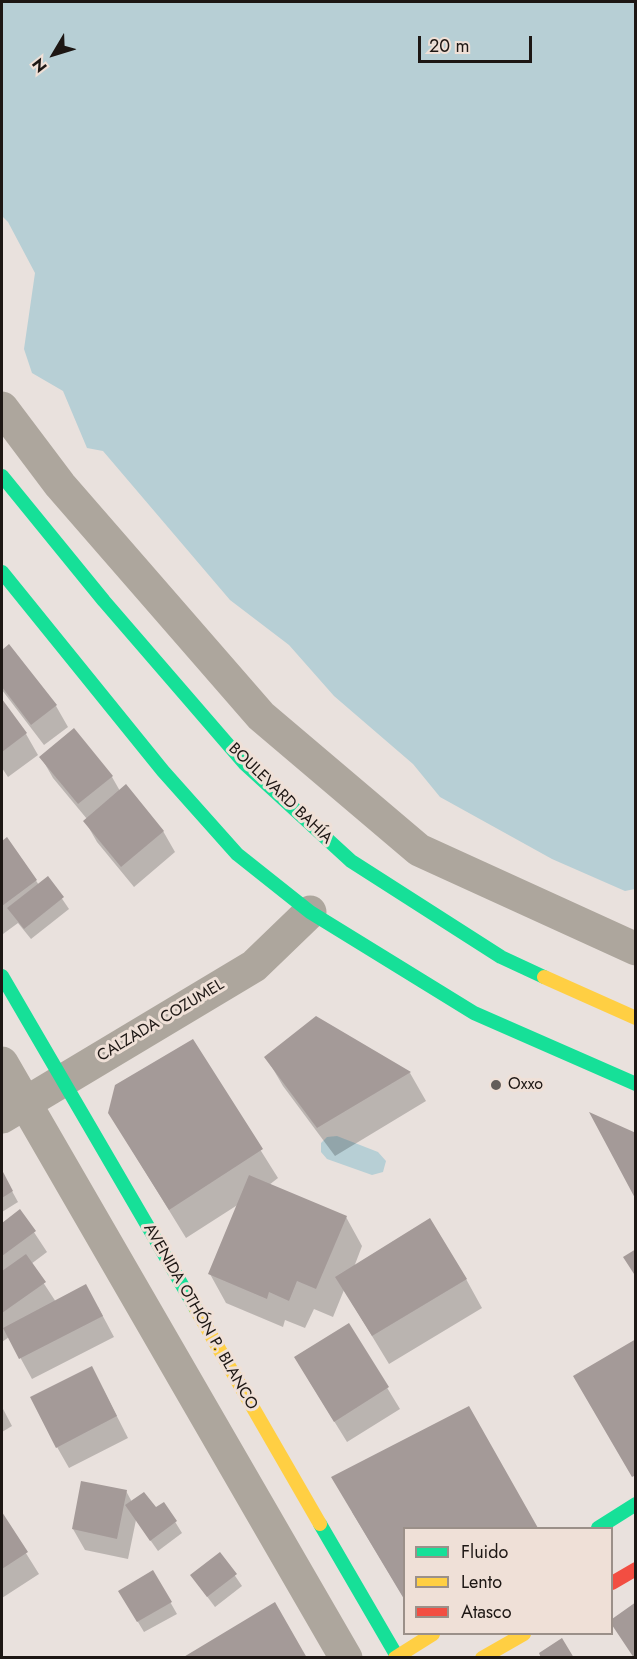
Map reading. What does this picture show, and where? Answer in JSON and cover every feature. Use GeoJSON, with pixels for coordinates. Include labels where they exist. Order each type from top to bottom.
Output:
{"type":"FeatureCollection","features":[{"type":"Feature","properties":{"kind":"main road","name":"BOULEVARD BAHÍA"},"geometry":{"type":"LineString","coordinates":[[2,476],[104,601],[244,763],[351,861],[501,957],[636,1018]]}},
{"type":"Feature","properties":{"kind":"main road"},"geometry":{"type":"LineString","coordinates":[[2,572],[163,771],[237,854],[310,912],[474,1013],[636,1084]]}},
{"type":"Feature","properties":{"kind":"main road","name":"AVENIDA OTHÓN P. BLANCO"},"geometry":{"type":"LineString","coordinates":[[2,976],[397,1657]]}},
{"type":"Feature","properties":{"kind":"main road"},"geometry":{"type":"LineString","coordinates":[[599,1527],[636,1504]]}},
{"type":"Feature","properties":{"kind":"main road"},"geometry":{"type":"LineString","coordinates":[[613,1582],[636,1569]]}},
{"type":"Feature","properties":{"kind":"main road"},"geometry":{"type":"LineString","coordinates":[[397,1657],[431,1635]]}},
{"type":"Feature","properties":{"kind":"main road"},"geometry":{"type":"LineString","coordinates":[[482,1658],[522,1635]]}},
{"type":"Feature","properties":{"kind":"street"},"geometry":{"type":"LineString","coordinates":[[2,408],[60,484],[261,716],[418,850],[636,949]]}},
{"type":"Feature","properties":{"kind":"street","name":"CALZADA COZUMEL"},"geometry":{"type":"LineString","coordinates":[[13,1110],[254,966],[310,912]]}},
{"type":"Feature","properties":{"kind":"street"},"geometry":{"type":"LineString","coordinates":[[2,1063],[13,1110],[346,1658]]}},
{"type":"Feature","properties":{"kind":"water"},"geometry":{"type":"Polygon","coordinates":[[[2,2],[635,2],[635,889],[625,891],[552,859],[440,797],[413,764],[334,696],[289,645],[230,600],[103,451],[87,448],[63,391],[32,373],[24,349],[35,273],[8,222],[2,216],[2,2]]]}},
{"type":"Feature","properties":{"kind":"water"},"geometry":{"type":"Polygon","coordinates":[[[337,1136],[378,1152],[386,1161],[383,1172],[372,1175],[327,1159],[321,1152],[321,1143],[327,1137],[337,1136]]]}},
{"type":"Feature","properties":{"kind":"building"},"geometry":{"type":"Polygon","coordinates":[[[9,644],[57,705],[31,725],[2,687],[2,650],[9,644]]]}},
{"type":"Feature","properties":{"kind":"building"},"geometry":{"type":"Polygon","coordinates":[[[2,699],[27,733],[2,752],[2,699]]]}},
{"type":"Feature","properties":{"kind":"building"},"geometry":{"type":"Polygon","coordinates":[[[74,728],[113,776],[78,804],[39,757],[74,728]]]}},
{"type":"Feature","properties":{"kind":"building"},"geometry":{"type":"Polygon","coordinates":[[[126,784],[164,831],[121,867],[83,821],[126,784]]]}},
{"type":"Feature","properties":{"kind":"building"},"geometry":{"type":"Polygon","coordinates":[[[7,837],[37,880],[2,906],[2,841],[7,837]]]}},
{"type":"Feature","properties":{"kind":"building"},"geometry":{"type":"Polygon","coordinates":[[[48,876],[64,897],[24,929],[7,908],[48,876]]]}},
{"type":"Feature","properties":{"kind":"building"},"geometry":{"type":"Polygon","coordinates":[[[316,1016],[411,1072],[317,1128],[264,1057],[316,1016]]]}},
{"type":"Feature","properties":{"kind":"building"},"geometry":{"type":"Polygon","coordinates":[[[193,1039],[263,1149],[169,1210],[108,1113],[115,1085],[193,1039]]]}},
{"type":"Feature","properties":{"kind":"building"},"geometry":{"type":"Polygon","coordinates":[[[589,1112],[636,1133],[636,1200],[589,1112]]]}},
{"type":"Feature","properties":{"kind":"building"},"geometry":{"type":"Polygon","coordinates":[[[2,1170],[13,1191],[2,1198],[2,1170]]]}},
{"type":"Feature","properties":{"kind":"building"},"geometry":{"type":"Polygon","coordinates":[[[249,1175],[347,1216],[316,1289],[297,1281],[289,1301],[269,1292],[267,1299],[208,1274],[249,1175]]]}},
{"type":"Feature","properties":{"kind":"building"},"geometry":{"type":"Polygon","coordinates":[[[20,1209],[36,1231],[2,1256],[2,1223],[20,1209]]]}},
{"type":"Feature","properties":{"kind":"building"},"geometry":{"type":"Polygon","coordinates":[[[430,1218],[467,1279],[372,1336],[335,1277],[430,1218]]]}},
{"type":"Feature","properties":{"kind":"building"},"geometry":{"type":"Polygon","coordinates":[[[636,1249],[636,1277],[623,1257],[636,1249]]]}},
{"type":"Feature","properties":{"kind":"building"},"geometry":{"type":"Polygon","coordinates":[[[26,1254],[46,1282],[2,1313],[2,1271],[26,1254]]]}},
{"type":"Feature","properties":{"kind":"building"},"geometry":{"type":"Polygon","coordinates":[[[86,1284],[103,1316],[19,1359],[3,1328],[86,1284]]]}},
{"type":"Feature","properties":{"kind":"building"},"geometry":{"type":"Polygon","coordinates":[[[349,1323],[389,1387],[334,1422],[294,1357],[349,1323]]]}},
{"type":"Feature","properties":{"kind":"building"},"geometry":{"type":"Polygon","coordinates":[[[636,1339],[636,1475],[632,1477],[573,1376],[636,1339]]]}},
{"type":"Feature","properties":{"kind":"building"},"geometry":{"type":"Polygon","coordinates":[[[92,1366],[117,1416],[56,1448],[30,1397],[92,1366]]]}},
{"type":"Feature","properties":{"kind":"building"},"geometry":{"type":"Polygon","coordinates":[[[469,1406],[537,1527],[403,1527],[403,1597],[331,1477],[469,1406]]]}},
{"type":"Feature","properties":{"kind":"building"},"geometry":{"type":"Polygon","coordinates":[[[81,1481],[127,1490],[117,1539],[72,1529],[81,1481]]]}},
{"type":"Feature","properties":{"kind":"building"},"geometry":{"type":"Polygon","coordinates":[[[144,1492],[156,1507],[164,1502],[177,1521],[150,1541],[125,1505],[144,1492]]]}},
{"type":"Feature","properties":{"kind":"building"},"geometry":{"type":"Polygon","coordinates":[[[2,1512],[28,1552],[2,1569],[2,1512]]]}},
{"type":"Feature","properties":{"kind":"building"},"geometry":{"type":"Polygon","coordinates":[[[220,1552],[237,1574],[207,1597],[190,1575],[220,1552]]]}},
{"type":"Feature","properties":{"kind":"building"},"geometry":{"type":"Polygon","coordinates":[[[153,1570],[172,1602],[137,1622],[118,1591],[153,1570]]]}},
{"type":"Feature","properties":{"kind":"building"},"geometry":{"type":"Polygon","coordinates":[[[275,1602],[307,1658],[182,1658],[275,1602]]]}},
{"type":"Feature","properties":{"kind":"building"},"geometry":{"type":"Polygon","coordinates":[[[636,1602],[636,1658],[613,1626],[613,1618],[636,1602]]]}},
{"type":"Feature","properties":{"kind":"building"},"geometry":{"type":"Polygon","coordinates":[[[562,1638],[574,1658],[541,1658],[539,1653],[562,1638]]]}},
{"type":"Feature","properties":{"kind":"traffic: fast"},"geometry":{"type":"LineString","coordinates":[[2,476],[104,601],[244,763],[351,861],[501,957],[544,977]]}},
{"type":"Feature","properties":{"kind":"traffic: fast"},"geometry":{"type":"LineString","coordinates":[[2,572],[163,771],[237,854],[310,912],[474,1013],[636,1084]]}},
{"type":"Feature","properties":{"kind":"traffic: fast"},"geometry":{"type":"LineString","coordinates":[[2,976],[196,1309]]}},
{"type":"Feature","properties":{"kind":"traffic: fast"},"geometry":{"type":"LineString","coordinates":[[600,1527],[636,1504]]}},
{"type":"Feature","properties":{"kind":"traffic: fast"},"geometry":{"type":"LineString","coordinates":[[320,1524],[398,1658]]}},
{"type":"Feature","properties":{"kind":"traffic: slow"},"geometry":{"type":"LineString","coordinates":[[544,977],[636,1018]]}},
{"type":"Feature","properties":{"kind":"traffic: slow"},"geometry":{"type":"LineString","coordinates":[[196,1309],[320,1524]]}},
{"type":"Feature","properties":{"kind":"traffic: slow"},"geometry":{"type":"LineString","coordinates":[[395,1658],[431,1635]]}},
{"type":"Feature","properties":{"kind":"traffic: slow"},"geometry":{"type":"LineString","coordinates":[[482,1658],[522,1635]]}},
{"type":"Feature","properties":{"kind":"traffic: jam"},"geometry":{"type":"LineString","coordinates":[[613,1582],[636,1569]]}},
{"type":"Feature","properties":{"kind":"place","name":"Oxxo"},"geometry":{"type":"Point","coordinates":[496,1085]}}]}
